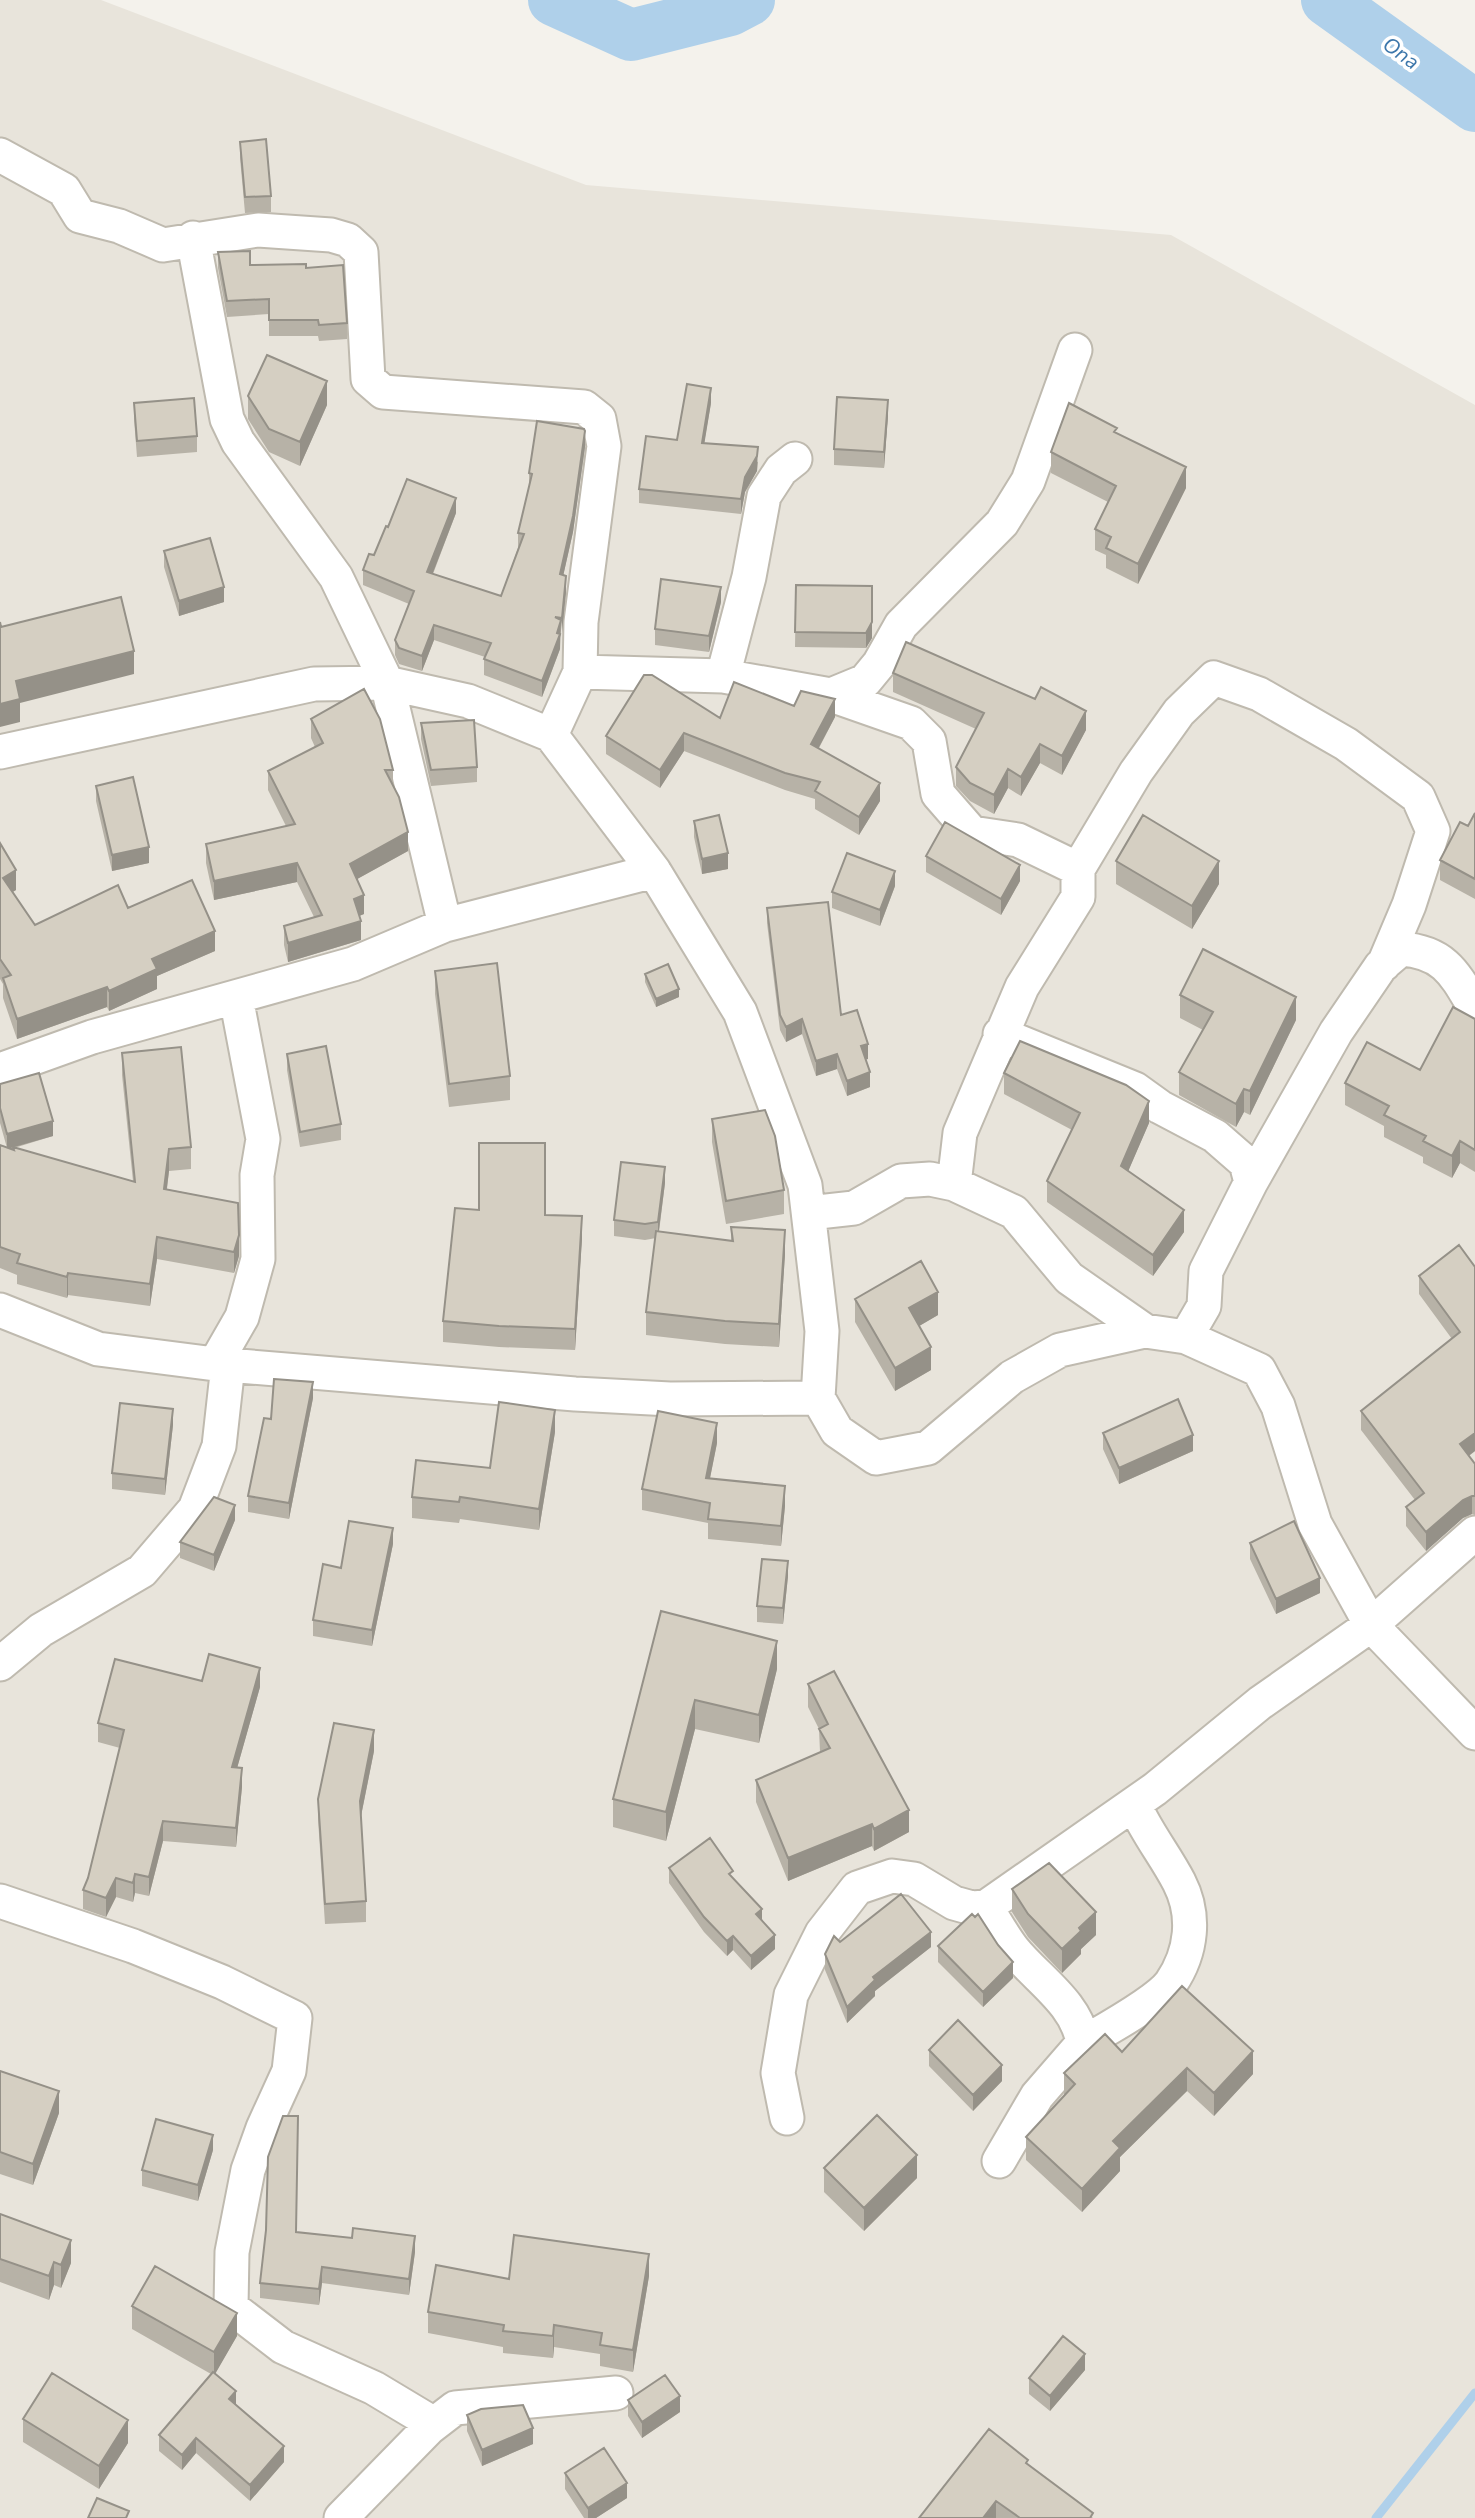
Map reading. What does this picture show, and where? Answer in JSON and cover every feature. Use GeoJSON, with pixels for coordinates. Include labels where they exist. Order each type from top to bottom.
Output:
{"type":"FeatureCollection","features":[{"type":"Feature","properties":{"kind":"street"},"geometry":{"type":"LineString","coordinates":[[0,155],[64,190],[80,216],[119,226],[163,245],[258,230],[331,235],[348,240],[361,252],[368,379],[383,392],[584,407],[599,419],[604,446],[581,622],[580,671],[551,735]]}},
{"type":"Feature","properties":{"kind":"street"},"geometry":{"type":"LineString","coordinates":[[193,239],[227,419],[239,442],[337,577],[387,683],[445,925]]}},
{"type":"Feature","properties":{"kind":"street"},"geometry":{"type":"LineString","coordinates":[[831,695],[865,681],[879,664],[901,625],[1002,523],[1028,481],[1075,350]]}},
{"type":"Feature","properties":{"kind":"street"},"geometry":{"type":"LineString","coordinates":[[723,676],[749,577],[764,496],[780,470],[795,459]]}},
{"type":"Feature","properties":{"kind":"street"},"geometry":{"type":"LineString","coordinates":[[580,671],[723,676],[831,695],[911,723],[929,741],[938,794],[972,833],[1018,840],[1078,869]]}},
{"type":"Feature","properties":{"kind":"street"},"geometry":{"type":"LineString","coordinates":[[954,1184],[960,1133],[1022,987],[1077,897],[1078,869],[1136,772],[1179,712],[1214,678],[1259,694],[1346,744],[1418,797],[1433,831],[1409,905],[1384,964],[1336,1032],[1251,1182],[1206,1270],[1204,1306],[1186,1338]]}},
{"type":"Feature","properties":{"kind":"street"},"geometry":{"type":"LineString","coordinates":[[0,752],[314,684],[387,683],[468,701],[551,735],[654,871],[740,1012],[805,1185],[822,1331],[818,1398],[837,1431],[876,1458],[928,1448],[1012,1377],[1060,1350],[1144,1331],[1186,1338],[1259,1370],[1278,1406],[1315,1524],[1371,1625],[1474,1732]]}},
{"type":"Feature","properties":{"kind":"street"},"geometry":{"type":"LineString","coordinates":[[0,1070],[92,1037],[353,964],[445,925],[654,871]]}},
{"type":"Feature","properties":{"kind":"street"},"geometry":{"type":"LineString","coordinates":[[1384,964],[1401,949],[1422,950],[1452,970],[1475,1008]]}},
{"type":"Feature","properties":{"kind":"street"},"geometry":{"type":"LineString","coordinates":[[0,1664],[41,1630],[142,1571],[195,1509],[219,1446],[221,1365],[242,1317],[258,1259],[257,1175],[263,1139],[236,997]]}},
{"type":"Feature","properties":{"kind":"street"},"geometry":{"type":"LineString","coordinates":[[1000,1034],[1135,1089],[1160,1107],[1215,1136],[1246,1163],[1251,1182]]}},
{"type":"Feature","properties":{"kind":"street"},"geometry":{"type":"LineString","coordinates":[[809,1213],[854,1208],[901,1181],[930,1179],[954,1184],[1014,1212],[1069,1278],[1144,1331]]}},
{"type":"Feature","properties":{"kind":"street"},"geometry":{"type":"LineString","coordinates":[[0,1310],[98,1349],[221,1365],[575,1394],[670,1399],[818,1398]]}},
{"type":"Feature","properties":{"kind":"street"},"geometry":{"type":"LineString","coordinates":[[787,2118],[778,2073],[791,1995],[822,1933],[857,1888],[892,1876],[914,1879],[954,1903],[972,1908],[986,1907],[1134,1804],[1260,1703],[1371,1625],[1475,1533]]}},
{"type":"Feature","properties":{"kind":"street"},"geometry":{"type":"LineString","coordinates":[[999,2161],[1037,2096],[1083,2043],[1143,2006],[1170,1984],[1189,1948],[1190,1910],[1179,1882],[1145,1829],[1134,1804]]}},
{"type":"Feature","properties":{"kind":"street"},"geometry":{"type":"LineString","coordinates":[[0,1901],[146,1951],[222,1982],[295,2018],[289,2071],[262,2128],[248,2170],[232,2252],[231,2307],[283,2347],[374,2388],[434,2424]]}},
{"type":"Feature","properties":{"kind":"street"},"geometry":{"type":"LineString","coordinates":[[986,1907],[1013,1949],[1067,2006],[1081,2028],[1083,2043]]}},
{"type":"Feature","properties":{"kind":"street"},"geometry":{"type":"LineString","coordinates":[[341,2518],[434,2424],[455,2408],[616,2393]]}},
{"type":"Feature","properties":{"kind":"shaded area"},"geometry":{"type":"Polygon","coordinates":[[[0,0],[101,0],[586,185],[1171,235],[1475,405],[1475,2518],[0,2518],[0,0]]]}},
{"type":"Feature","properties":{"kind":"building"},"geometry":{"type":"Polygon","coordinates":[[[266,139],[271,196],[245,197],[240,142],[266,139]]]}},
{"type":"Feature","properties":{"kind":"building"},"geometry":{"type":"Polygon","coordinates":[[[250,251],[250,265],[306,264],[306,268],[343,265],[347,323],[319,325],[318,320],[269,320],[269,299],[227,301],[218,252],[250,251]]]}},
{"type":"Feature","properties":{"kind":"building"},"geometry":{"type":"Polygon","coordinates":[[[267,355],[327,381],[300,442],[269,429],[248,396],[267,355]]]}},
{"type":"Feature","properties":{"kind":"building"},"geometry":{"type":"Polygon","coordinates":[[[687,384],[711,388],[702,443],[758,447],[757,456],[745,477],[741,499],[639,489],[646,436],[677,440],[687,384]]]}},
{"type":"Feature","properties":{"kind":"building"},"geometry":{"type":"Polygon","coordinates":[[[837,397],[888,400],[884,452],[834,449],[837,397]]]}},
{"type":"Feature","properties":{"kind":"building"},"geometry":{"type":"Polygon","coordinates":[[[194,398],[197,436],[137,441],[134,403],[194,398]]]}},
{"type":"Feature","properties":{"kind":"building"},"geometry":{"type":"Polygon","coordinates":[[[1069,403],[1117,428],[1114,432],[1186,467],[1138,564],[1106,548],[1111,537],[1095,529],[1116,486],[1051,452],[1069,403]]]}},
{"type":"Feature","properties":{"kind":"building"},"geometry":{"type":"Polygon","coordinates":[[[537,421],[585,431],[573,516],[560,574],[566,576],[562,618],[555,617],[561,620],[557,633],[560,634],[542,681],[484,659],[491,643],[434,625],[422,656],[399,648],[395,640],[414,591],[363,570],[369,554],[374,555],[386,526],[388,527],[407,479],[456,498],[427,572],[501,596],[524,534],[518,533],[532,474],[529,473],[537,421]]]}},
{"type":"Feature","properties":{"kind":"building"},"geometry":{"type":"Polygon","coordinates":[[[210,538],[224,587],[179,601],[164,551],[210,538]]]}},
{"type":"Feature","properties":{"kind":"building"},"geometry":{"type":"Polygon","coordinates":[[[661,579],[721,587],[709,636],[655,629],[661,579]]]}},
{"type":"Feature","properties":{"kind":"building"},"geometry":{"type":"Polygon","coordinates":[[[796,585],[872,586],[872,622],[866,633],[795,632],[796,585]]]}},
{"type":"Feature","properties":{"kind":"building"},"geometry":{"type":"Polygon","coordinates":[[[121,597],[134,651],[16,681],[20,699],[0,704],[0,622],[1,627],[121,597]]]}},
{"type":"Feature","properties":{"kind":"building"},"geometry":{"type":"Polygon","coordinates":[[[906,642],[1035,699],[1041,687],[1086,711],[1062,756],[1040,744],[1021,777],[1008,769],[994,795],[970,783],[956,767],[984,713],[893,673],[906,642]]]}},
{"type":"Feature","properties":{"kind":"building"},"geometry":{"type":"Polygon","coordinates":[[[644,675],[652,675],[720,718],[734,682],[794,706],[801,691],[835,699],[811,744],[880,783],[859,817],[815,791],[820,782],[785,773],[684,733],[660,770],[606,736],[644,675]]]}},
{"type":"Feature","properties":{"kind":"building"},"geometry":{"type":"Polygon","coordinates":[[[364,689],[380,719],[393,770],[385,770],[399,797],[408,832],[350,864],[364,895],[354,899],[361,921],[288,943],[284,926],[322,915],[297,863],[214,881],[206,844],[295,824],[268,771],[323,743],[311,719],[364,689]]]}},
{"type":"Feature","properties":{"kind":"building"},"geometry":{"type":"Polygon","coordinates":[[[474,720],[477,767],[431,770],[421,723],[474,720]]]}},
{"type":"Feature","properties":{"kind":"building"},"geometry":{"type":"Polygon","coordinates":[[[133,777],[149,847],[112,855],[96,786],[133,777]]]}},
{"type":"Feature","properties":{"kind":"building"},"geometry":{"type":"Polygon","coordinates":[[[1475,813],[1475,879],[1440,860],[1460,822],[1468,826],[1475,813]]]}},
{"type":"Feature","properties":{"kind":"building"},"geometry":{"type":"Polygon","coordinates":[[[719,815],[728,853],[702,859],[694,821],[719,815]]]}},
{"type":"Feature","properties":{"kind":"building"},"geometry":{"type":"Polygon","coordinates":[[[1143,815],[1219,861],[1192,906],[1116,861],[1143,815]]]}},
{"type":"Feature","properties":{"kind":"building"},"geometry":{"type":"Polygon","coordinates":[[[945,822],[1020,865],[1001,899],[926,856],[945,822]]]}},
{"type":"Feature","properties":{"kind":"building"},"geometry":{"type":"Polygon","coordinates":[[[0,843],[16,870],[3,878],[35,925],[118,885],[128,908],[192,880],[215,931],[152,959],[157,969],[109,991],[107,987],[17,1019],[3,978],[11,975],[0,959],[0,843]]]}},
{"type":"Feature","properties":{"kind":"building"},"geometry":{"type":"Polygon","coordinates":[[[847,853],[895,871],[880,910],[832,892],[847,853]]]}},
{"type":"Feature","properties":{"kind":"building"},"geometry":{"type":"Polygon","coordinates":[[[828,902],[841,1015],[857,1010],[868,1044],[861,1046],[870,1072],[847,1081],[837,1054],[816,1061],[802,1019],[786,1027],[780,1015],[767,908],[828,902]]]}},
{"type":"Feature","properties":{"kind":"building"},"geometry":{"type":"Polygon","coordinates":[[[1203,949],[1296,997],[1250,1091],[1244,1089],[1236,1104],[1179,1072],[1213,1012],[1180,995],[1203,949]]]}},
{"type":"Feature","properties":{"kind":"building"},"geometry":{"type":"Polygon","coordinates":[[[497,963],[510,1076],[449,1084],[435,971],[497,963]]]}},
{"type":"Feature","properties":{"kind":"building"},"geometry":{"type":"Polygon","coordinates":[[[668,964],[679,989],[656,999],[645,974],[668,964]]]}},
{"type":"Feature","properties":{"kind":"building"},"geometry":{"type":"Polygon","coordinates":[[[1453,1007],[1475,1019],[1475,1150],[1460,1141],[1452,1156],[1423,1141],[1426,1136],[1384,1115],[1389,1106],[1345,1083],[1367,1042],[1420,1070],[1453,1007]]]}},
{"type":"Feature","properties":{"kind":"building"},"geometry":{"type":"Polygon","coordinates":[[[1020,1041],[1126,1085],[1149,1101],[1121,1166],[1184,1210],[1153,1255],[1047,1181],[1080,1113],[1004,1073],[1020,1041]]]}},
{"type":"Feature","properties":{"kind":"building"},"geometry":{"type":"Polygon","coordinates":[[[326,1046],[341,1124],[300,1132],[287,1054],[326,1046]]]}},
{"type":"Feature","properties":{"kind":"building"},"geometry":{"type":"Polygon","coordinates":[[[181,1047],[191,1147],[169,1149],[164,1189],[238,1203],[239,1235],[234,1252],[157,1237],[150,1284],[68,1273],[67,1277],[17,1263],[20,1254],[0,1247],[0,1145],[135,1182],[122,1053],[181,1047]]]}},
{"type":"Feature","properties":{"kind":"building"},"geometry":{"type":"Polygon","coordinates":[[[39,1073],[53,1121],[7,1134],[0,1108],[0,1084],[39,1073]]]}},
{"type":"Feature","properties":{"kind":"building"},"geometry":{"type":"Polygon","coordinates":[[[765,1110],[775,1136],[784,1190],[726,1201],[712,1119],[765,1110]]]}},
{"type":"Feature","properties":{"kind":"building"},"geometry":{"type":"Polygon","coordinates":[[[479,1143],[545,1143],[545,1215],[582,1216],[575,1329],[443,1321],[455,1208],[479,1210],[479,1143]]]}},
{"type":"Feature","properties":{"kind":"building"},"geometry":{"type":"Polygon","coordinates":[[[621,1162],[665,1167],[658,1222],[645,1224],[614,1220],[621,1162]]]}},
{"type":"Feature","properties":{"kind":"building"},"geometry":{"type":"Polygon","coordinates":[[[731,1227],[785,1230],[779,1324],[646,1312],[656,1231],[733,1241],[731,1227]]]}},
{"type":"Feature","properties":{"kind":"building"},"geometry":{"type":"Polygon","coordinates":[[[1459,1245],[1475,1267],[1475,1433],[1460,1444],[1475,1464],[1475,1496],[1463,1500],[1426,1532],[1406,1507],[1424,1493],[1361,1411],[1460,1332],[1419,1276],[1459,1245]]]}},
{"type":"Feature","properties":{"kind":"building"},"geometry":{"type":"Polygon","coordinates":[[[921,1261],[938,1292],[909,1308],[931,1347],[895,1368],[855,1299],[921,1261]]]}},
{"type":"Feature","properties":{"kind":"building"},"geometry":{"type":"Polygon","coordinates":[[[274,1379],[313,1382],[289,1503],[248,1496],[264,1418],[271,1419],[274,1379]]]}},
{"type":"Feature","properties":{"kind":"building"},"geometry":{"type":"Polygon","coordinates":[[[1178,1399],[1193,1435],[1119,1468],[1103,1433],[1178,1399]]]}},
{"type":"Feature","properties":{"kind":"building"},"geometry":{"type":"Polygon","coordinates":[[[499,1402],[555,1410],[539,1509],[460,1497],[459,1502],[412,1497],[416,1460],[490,1468],[499,1402]]]}},
{"type":"Feature","properties":{"kind":"building"},"geometry":{"type":"Polygon","coordinates":[[[120,1403],[173,1409],[165,1479],[112,1473],[120,1403]]]}},
{"type":"Feature","properties":{"kind":"building"},"geometry":{"type":"Polygon","coordinates":[[[658,1411],[717,1423],[706,1478],[785,1486],[781,1526],[708,1519],[710,1503],[642,1489],[658,1411]]]}},
{"type":"Feature","properties":{"kind":"building"},"geometry":{"type":"Polygon","coordinates":[[[214,1497],[235,1505],[214,1555],[180,1542],[214,1497]]]}},
{"type":"Feature","properties":{"kind":"building"},"geometry":{"type":"Polygon","coordinates":[[[349,1521],[393,1528],[372,1630],[313,1620],[323,1564],[341,1568],[349,1521]]]}},
{"type":"Feature","properties":{"kind":"building"},"geometry":{"type":"Polygon","coordinates":[[[1294,1521],[1320,1578],[1276,1599],[1250,1543],[1294,1521]]]}},
{"type":"Feature","properties":{"kind":"building"},"geometry":{"type":"Polygon","coordinates":[[[762,1559],[788,1561],[783,1608],[757,1606],[762,1559]]]}},
{"type":"Feature","properties":{"kind":"building"},"geometry":{"type":"Polygon","coordinates":[[[661,1611],[777,1641],[759,1715],[695,1700],[666,1812],[613,1799],[661,1611]]]}},
{"type":"Feature","properties":{"kind":"building"},"geometry":{"type":"Polygon","coordinates":[[[209,1654],[260,1668],[232,1767],[242,1768],[236,1828],[163,1821],[149,1877],[135,1874],[133,1883],[116,1878],[106,1898],[83,1890],[124,1730],[98,1723],[115,1659],[202,1681],[209,1654]]]}},
{"type":"Feature","properties":{"kind":"building"},"geometry":{"type":"Polygon","coordinates":[[[834,1671],[909,1810],[874,1829],[872,1824],[788,1858],[756,1780],[830,1748],[819,1729],[828,1724],[808,1684],[834,1671]]]}},
{"type":"Feature","properties":{"kind":"building"},"geometry":{"type":"Polygon","coordinates":[[[334,1723],[374,1730],[360,1801],[366,1901],[325,1904],[318,1799],[334,1723]]]}},
{"type":"Feature","properties":{"kind":"building"},"geometry":{"type":"Polygon","coordinates":[[[710,1838],[733,1871],[729,1874],[762,1909],[756,1914],[775,1935],[751,1956],[733,1936],[727,1941],[704,1917],[669,1868],[710,1838]]]}},
{"type":"Feature","properties":{"kind":"building"},"geometry":{"type":"Polygon","coordinates":[[[1049,1863],[1096,1912],[1062,1949],[1028,1914],[1012,1889],[1049,1863]]]}},
{"type":"Feature","properties":{"kind":"building"},"geometry":{"type":"Polygon","coordinates":[[[901,1894],[931,1932],[873,1977],[875,1980],[847,2007],[825,1954],[834,1936],[840,1942],[901,1894]]]}},
{"type":"Feature","properties":{"kind":"building"},"geometry":{"type":"Polygon","coordinates":[[[972,1914],[975,1917],[978,1914],[998,1945],[1013,1962],[983,1992],[938,1946],[972,1914]]]}},
{"type":"Feature","properties":{"kind":"building"},"geometry":{"type":"Polygon","coordinates":[[[1182,1986],[1253,2051],[1214,2093],[1187,2068],[1113,2141],[1120,2148],[1082,2189],[1026,2137],[1075,2084],[1064,2073],[1105,2034],[1122,2052],[1182,1986]]]}},
{"type":"Feature","properties":{"kind":"building"},"geometry":{"type":"Polygon","coordinates":[[[958,2020],[1002,2065],[973,2095],[929,2050],[958,2020]]]}},
{"type":"Feature","properties":{"kind":"building"},"geometry":{"type":"Polygon","coordinates":[[[0,2071],[59,2091],[33,2164],[0,2152],[0,2071]]]}},
{"type":"Feature","properties":{"kind":"building"},"geometry":{"type":"Polygon","coordinates":[[[877,2115],[917,2155],[864,2208],[824,2168],[877,2115]]]}},
{"type":"Feature","properties":{"kind":"building"},"geometry":{"type":"Polygon","coordinates":[[[283,2116],[298,2116],[296,2232],[352,2238],[353,2228],[415,2236],[409,2279],[322,2267],[319,2289],[260,2283],[266,2230],[268,2157],[283,2116]]]}},
{"type":"Feature","properties":{"kind":"building"},"geometry":{"type":"Polygon","coordinates":[[[156,2119],[213,2135],[198,2185],[142,2170],[156,2119]]]}},
{"type":"Feature","properties":{"kind":"building"},"geometry":{"type":"Polygon","coordinates":[[[0,2214],[71,2240],[61,2265],[54,2262],[49,2276],[0,2259],[0,2214]]]}},
{"type":"Feature","properties":{"kind":"building"},"geometry":{"type":"Polygon","coordinates":[[[514,2235],[649,2254],[633,2350],[600,2345],[602,2333],[554,2325],[553,2336],[503,2331],[504,2325],[428,2312],[436,2265],[509,2279],[514,2235]]]}},
{"type":"Feature","properties":{"kind":"building"},"geometry":{"type":"Polygon","coordinates":[[[155,2266],[237,2313],[214,2352],[132,2306],[155,2266]]]}},
{"type":"Feature","properties":{"kind":"building"},"geometry":{"type":"Polygon","coordinates":[[[1063,2336],[1085,2354],[1050,2396],[1029,2378],[1063,2336]]]}},
{"type":"Feature","properties":{"kind":"building"},"geometry":{"type":"Polygon","coordinates":[[[213,2372],[236,2391],[229,2399],[284,2446],[250,2485],[196,2438],[182,2455],[159,2435],[213,2372]]]}},
{"type":"Feature","properties":{"kind":"building"},"geometry":{"type":"Polygon","coordinates":[[[52,2373],[128,2420],[99,2466],[23,2419],[52,2373]]]}},
{"type":"Feature","properties":{"kind":"building"},"geometry":{"type":"Polygon","coordinates":[[[665,2375],[680,2396],[642,2422],[628,2400],[665,2375]]]}},
{"type":"Feature","properties":{"kind":"building"},"geometry":{"type":"Polygon","coordinates":[[[523,2405],[533,2428],[482,2450],[467,2415],[481,2409],[523,2405]]]}},
{"type":"Feature","properties":{"kind":"building"},"geometry":{"type":"Polygon","coordinates":[[[989,2429],[1028,2460],[1026,2463],[1093,2513],[1090,2518],[1020,2518],[996,2501],[983,2518],[919,2518],[989,2429]]]}},
{"type":"Feature","properties":{"kind":"building"},"geometry":{"type":"Polygon","coordinates":[[[604,2448],[627,2483],[588,2508],[565,2473],[604,2448]]]}},
{"type":"Feature","properties":{"kind":"building"},"geometry":{"type":"Polygon","coordinates":[[[97,2498],[129,2511],[126,2518],[88,2518],[97,2498]]]}},
{"type":"Feature","properties":{"kind":"waterway","name":"Ona"},"geometry":{"type":"LineString","coordinates":[[554,0],[631,35],[730,10],[749,0]]}},
{"type":"Feature","properties":{"kind":"waterway","name":"Ona"},"geometry":{"type":"LineString","coordinates":[[1327,0],[1475,106]]}},
{"type":"Feature","properties":{"kind":"waterway"},"geometry":{"type":"LineString","coordinates":[[1376,2518],[1475,2393]]}}]}
